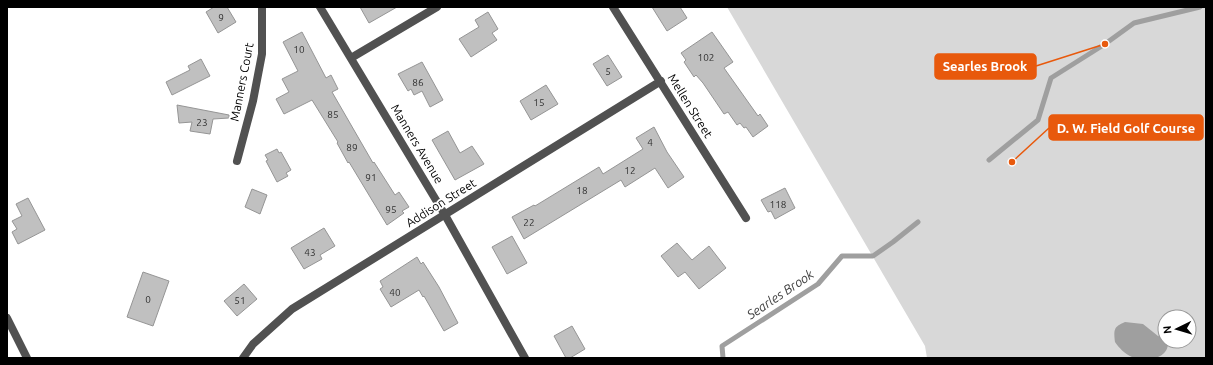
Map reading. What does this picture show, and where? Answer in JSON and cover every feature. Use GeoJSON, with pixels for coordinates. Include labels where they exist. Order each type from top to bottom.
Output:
{"type":"FeatureCollection","features":[{"type":"Feature","properties":{"kind":"street","name":"Manners Court"},"geometry":{"type":"LineString","coordinates":[[237,161],[254,101],[262,54],[262,7]]}},
{"type":"Feature","properties":{"kind":"street","name":"Manners Avenue"},"geometry":{"type":"LineString","coordinates":[[320,7],[445,214],[525,358]]}},
{"type":"Feature","properties":{"kind":"street"},"geometry":{"type":"LineString","coordinates":[[352,58],[437,7]]}},
{"type":"Feature","properties":{"kind":"street","name":"Mellen Street"},"geometry":{"type":"LineString","coordinates":[[613,7],[746,218]]}},
{"type":"Feature","properties":{"kind":"street","name":"Addison Street"},"geometry":{"type":"LineString","coordinates":[[243,358],[253,344],[292,309],[661,81]]}},
{"type":"Feature","properties":{"kind":"street"},"geometry":{"type":"LineString","coordinates":[[7,318],[27,358]]}},
{"type":"Feature","properties":{"kind":"shaded area"},"geometry":{"type":"Polygon","coordinates":[[[727,7],[1206,7],[1206,358],[927,358],[925,346],[727,7]]]}},
{"type":"Feature","properties":{"kind":"shaded area"},"geometry":{"type":"Polygon","coordinates":[[[1125,322],[1143,324],[1157,335],[1157,349],[1166,349],[1164,353],[1155,358],[1137,359],[1132,357],[1120,349],[1115,342],[1115,329],[1125,322]]]}},
{"type":"Feature","properties":{"kind":"building"},"geometry":{"type":"Polygon","coordinates":[[[214,7],[227,7],[236,22],[218,33],[206,12],[214,7]]]}},
{"type":"Feature","properties":{"kind":"building"},"geometry":{"type":"Polygon","coordinates":[[[360,7],[397,7],[369,23],[360,7]]]}},
{"type":"Feature","properties":{"kind":"building"},"geometry":{"type":"Polygon","coordinates":[[[652,7],[680,7],[687,18],[667,31],[652,7]]]}},
{"type":"Feature","properties":{"kind":"building"},"geometry":{"type":"Polygon","coordinates":[[[488,12],[498,29],[492,33],[497,40],[471,57],[459,39],[479,27],[475,20],[488,12]]]}},
{"type":"Feature","properties":{"kind":"building"},"geometry":{"type":"Polygon","coordinates":[[[302,32],[326,78],[331,75],[338,89],[332,92],[373,163],[374,162],[395,195],[399,192],[409,207],[402,211],[404,213],[387,225],[349,162],[348,163],[337,143],[338,142],[312,100],[284,114],[276,99],[289,92],[282,79],[298,71],[283,42],[302,32]]]}},
{"type":"Feature","properties":{"kind":"building"},"geometry":{"type":"Polygon","coordinates":[[[712,32],[733,62],[724,68],[758,116],[760,114],[768,126],[753,137],[746,127],[744,128],[740,123],[737,125],[728,112],[724,114],[703,83],[696,75],[694,77],[684,62],[686,60],[681,53],[712,32]]]}},
{"type":"Feature","properties":{"kind":"building"},"geometry":{"type":"Polygon","coordinates":[[[608,55],[622,77],[607,86],[593,64],[608,55]]]}},
{"type":"Feature","properties":{"kind":"building"},"geometry":{"type":"Polygon","coordinates":[[[201,59],[210,76],[172,95],[166,82],[190,70],[188,66],[201,59]]]}},
{"type":"Feature","properties":{"kind":"building"},"geometry":{"type":"Polygon","coordinates":[[[422,62],[443,100],[430,107],[422,91],[414,95],[411,89],[408,91],[398,74],[422,62]]]}},
{"type":"Feature","properties":{"kind":"building"},"geometry":{"type":"Polygon","coordinates":[[[546,85],[558,104],[531,120],[520,101],[546,85]]]}},
{"type":"Feature","properties":{"kind":"building"},"geometry":{"type":"Polygon","coordinates":[[[177,105],[229,115],[229,118],[213,119],[210,134],[190,131],[192,122],[179,123],[177,105]]]}},
{"type":"Feature","properties":{"kind":"building"},"geometry":{"type":"Polygon","coordinates":[[[654,127],[667,152],[684,177],[668,188],[655,168],[625,187],[621,180],[524,239],[512,217],[534,205],[535,206],[599,167],[603,174],[643,149],[636,138],[654,127]]]}},
{"type":"Feature","properties":{"kind":"building"},"geometry":{"type":"Polygon","coordinates":[[[448,131],[460,153],[472,146],[484,164],[455,180],[432,140],[448,131]]]}},
{"type":"Feature","properties":{"kind":"building"},"geometry":{"type":"Polygon","coordinates":[[[277,149],[279,153],[281,152],[291,170],[286,173],[288,176],[277,182],[266,161],[268,160],[265,155],[277,149]]]}},
{"type":"Feature","properties":{"kind":"building"},"geometry":{"type":"Polygon","coordinates":[[[785,188],[795,208],[775,219],[771,211],[768,212],[761,200],[785,188]]]}},
{"type":"Feature","properties":{"kind":"building"},"geometry":{"type":"Polygon","coordinates":[[[252,189],[267,195],[260,214],[245,207],[252,189]]]}},
{"type":"Feature","properties":{"kind":"building"},"geometry":{"type":"Polygon","coordinates":[[[28,198],[45,230],[18,244],[12,232],[17,229],[12,221],[22,216],[16,204],[28,198]]]}},
{"type":"Feature","properties":{"kind":"building"},"geometry":{"type":"Polygon","coordinates":[[[324,228],[335,246],[320,255],[322,259],[304,269],[291,248],[324,228]]]}},
{"type":"Feature","properties":{"kind":"building"},"geometry":{"type":"Polygon","coordinates":[[[512,236],[527,263],[507,274],[492,247],[512,236]]]}},
{"type":"Feature","properties":{"kind":"building"},"geometry":{"type":"Polygon","coordinates":[[[677,243],[692,260],[709,246],[726,268],[699,289],[685,272],[678,277],[661,256],[677,243]]]}},
{"type":"Feature","properties":{"kind":"building"},"geometry":{"type":"Polygon","coordinates":[[[417,257],[421,264],[423,262],[439,287],[458,323],[444,331],[419,290],[391,307],[380,289],[383,287],[380,281],[417,257]]]}},
{"type":"Feature","properties":{"kind":"building"},"geometry":{"type":"Polygon","coordinates":[[[143,272],[169,281],[153,326],[127,317],[143,272]]]}},
{"type":"Feature","properties":{"kind":"building"},"geometry":{"type":"Polygon","coordinates":[[[244,284],[257,299],[237,316],[224,301],[244,284]]]}},
{"type":"Feature","properties":{"kind":"building"},"geometry":{"type":"Polygon","coordinates":[[[572,326],[585,349],[570,358],[566,358],[554,336],[572,326]]]}},
{"type":"Feature","properties":{"kind":"waterway","name":"Searles Brook"},"geometry":{"type":"LineString","coordinates":[[989,160],[1038,120],[1051,78],[1105,44],[1134,23],[1200,7]]}},
{"type":"Feature","properties":{"kind":"waterway","name":"Searles Brook"},"geometry":{"type":"LineString","coordinates":[[723,358],[722,346],[818,284],[842,256],[873,256],[918,222]]}},
{"type":"Feature","properties":{"kind":"place","name":"Searles Brook"},"geometry":{"type":"Point","coordinates":[1105,44]}},
{"type":"Feature","properties":{"kind":"place","name":"D. W. Field Golf Course"},"geometry":{"type":"Point","coordinates":[1012,162]}}]}
